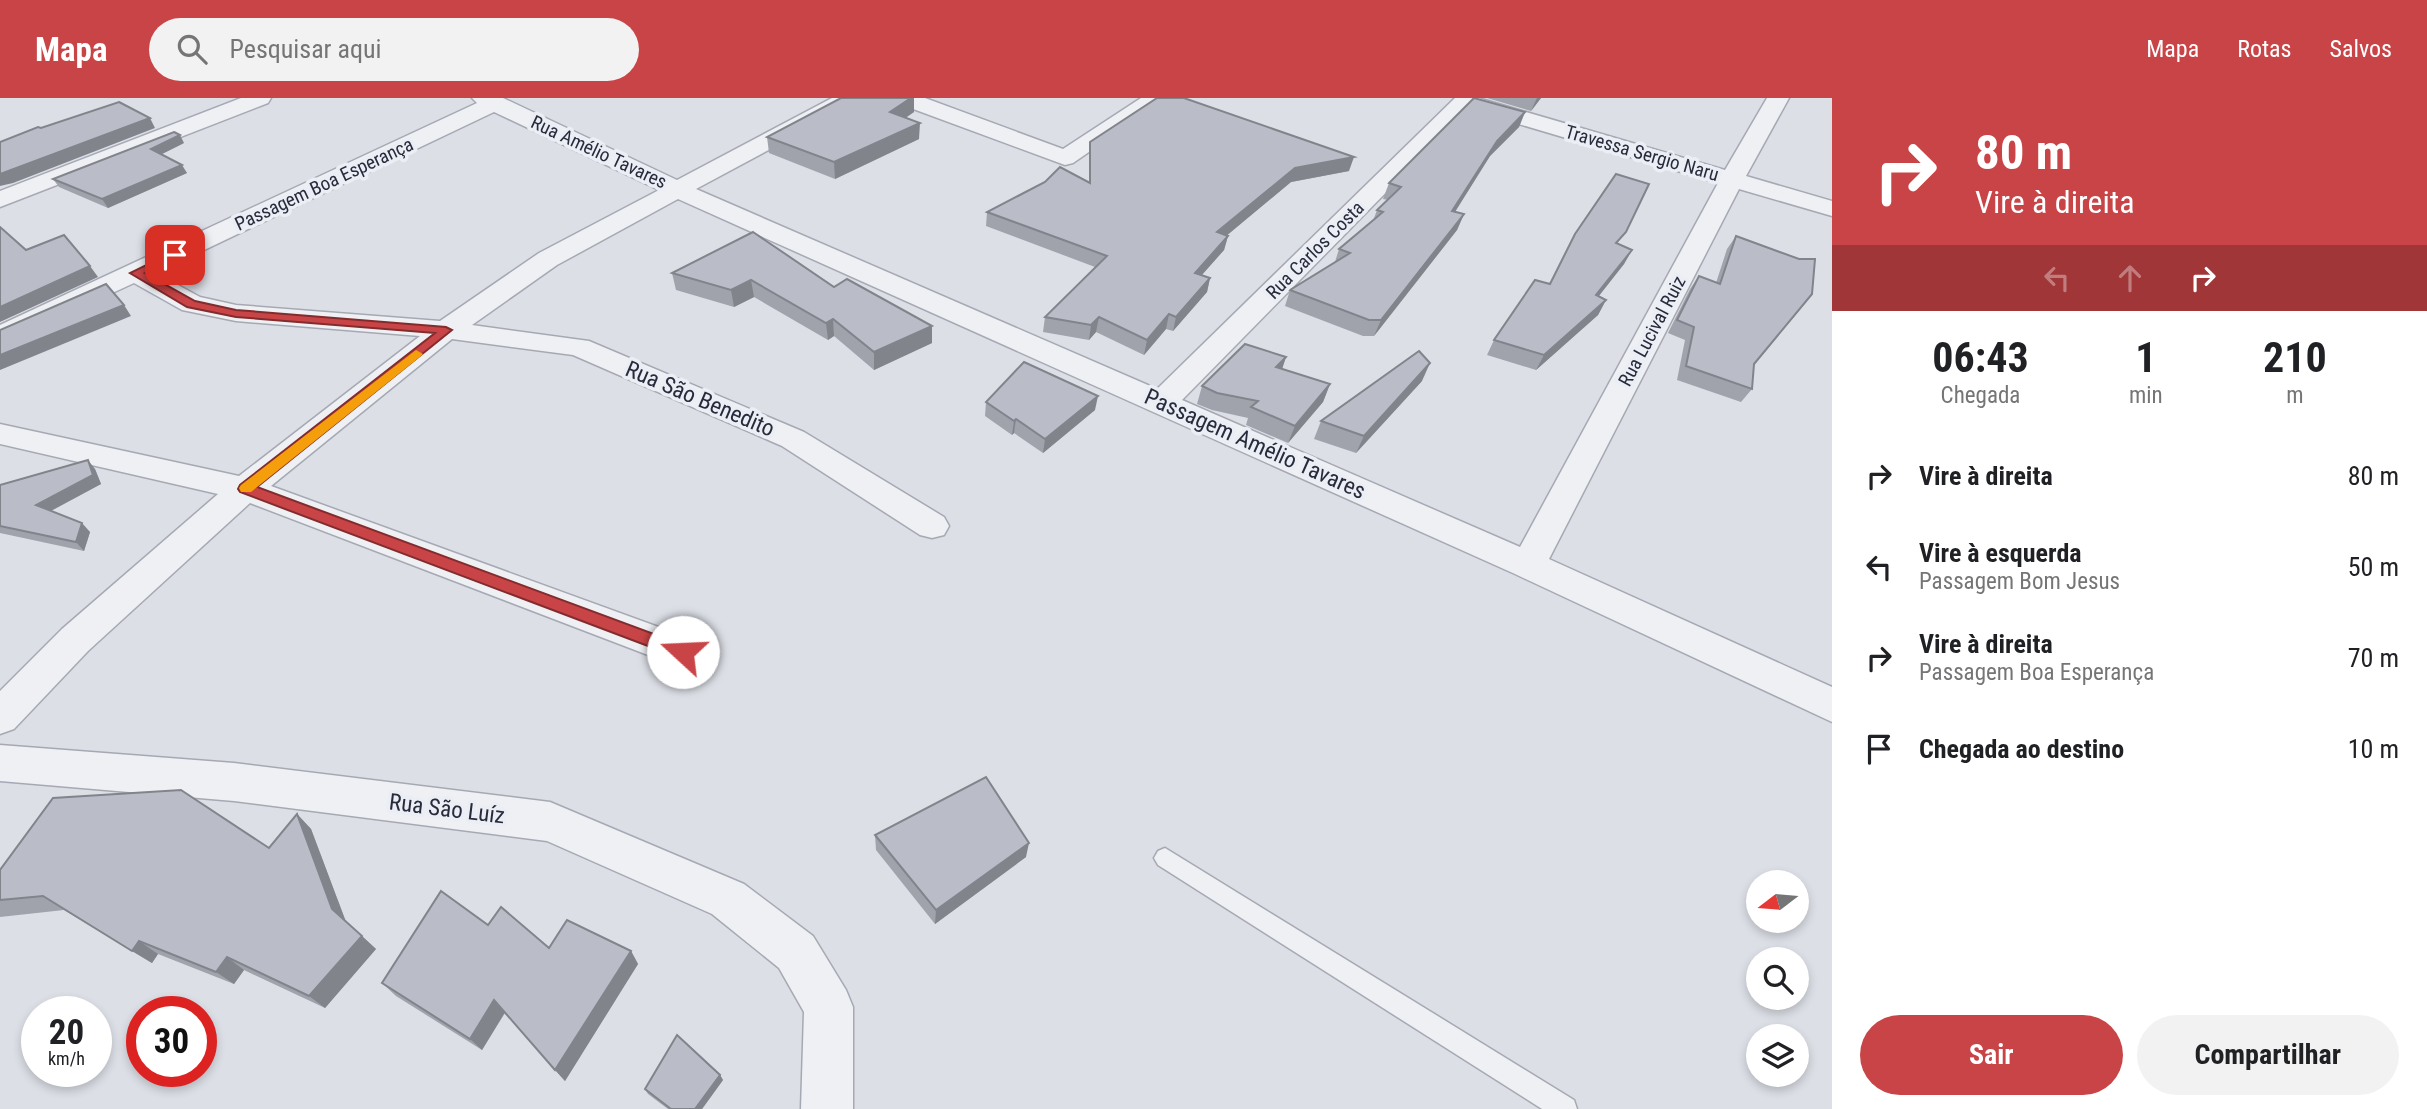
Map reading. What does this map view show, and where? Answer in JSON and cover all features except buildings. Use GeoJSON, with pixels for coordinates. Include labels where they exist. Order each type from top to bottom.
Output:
{"type":"FeatureCollection","features":[{"type":"Feature","properties":{"kind":"street"},"geometry":{"type":"LineString","coordinates":[[0,200],[260,98]]}},
{"type":"Feature","properties":{"kind":"street","name":"Passagem Boa Esperança"},"geometry":{"type":"LineString","coordinates":[[0,336],[494,103],[528,98]]}},
{"type":"Feature","properties":{"kind":"street"},"geometry":{"type":"LineString","coordinates":[[0,717],[75,640],[245,489],[446,330],[548,259],[848,98]]}},
{"type":"Feature","properties":{"kind":"street"},"geometry":{"type":"LineString","coordinates":[[905,98],[1065,158],[1156,98]]}},
{"type":"Feature","properties":{"kind":"street","name":"Rua Lucival Ruiz"},"geometry":{"type":"LineString","coordinates":[[1528,565],[1732,179],[1778,98]]}},
{"type":"Feature","properties":{"kind":"street","name":"Travessa Sergio Naru"},"geometry":{"type":"LineString","coordinates":[[1461,99],[1832,209]]}},
{"type":"Feature","properties":{"kind":"street","name":"Rua Carlos Costa"},"geometry":{"type":"LineString","coordinates":[[1162,402],[1461,99]]}},
{"type":"Feature","properties":{"kind":"street","name":"Rua Amélio Tavares"},"geometry":{"type":"LineString","coordinates":[[494,103],[676,189]]}},
{"type":"Feature","properties":{"kind":"street","name":"Passagem Amélio Tavares"},"geometry":{"type":"LineString","coordinates":[[676,189],[1528,565],[1832,705]]}},
{"type":"Feature","properties":{"kind":"street","name":"Rua São Benedito"},"geometry":{"type":"LineString","coordinates":[[136,273],[192,304],[236,313],[446,330],[579,347],[793,439],[932,526]]}},
{"type":"Feature","properties":{"kind":"street"},"geometry":{"type":"LineString","coordinates":[[0,434],[245,489],[683,652]]}},
{"type":"Feature","properties":{"kind":"street","name":"Rua São Luíz"},"geometry":{"type":"LineString","coordinates":[[0,763],[234,782],[550,822],[729,899],[796,952],[830,1007],[827,1109]]}},
{"type":"Feature","properties":{"kind":"lane"},"geometry":{"type":"LineString","coordinates":[[1165,858],[1565,1109]]}},
{"type":"Feature","properties":{"kind":"slow traffic"},"geometry":{"type":"LineString","coordinates":[[246,488],[416,354]]}},
{"type":"Feature","properties":{"kind":"route"},"geometry":{"type":"LineString","coordinates":[[175,255],[136,273],[192,304],[236,313],[446,330],[245,489],[683,652]]}}]}
